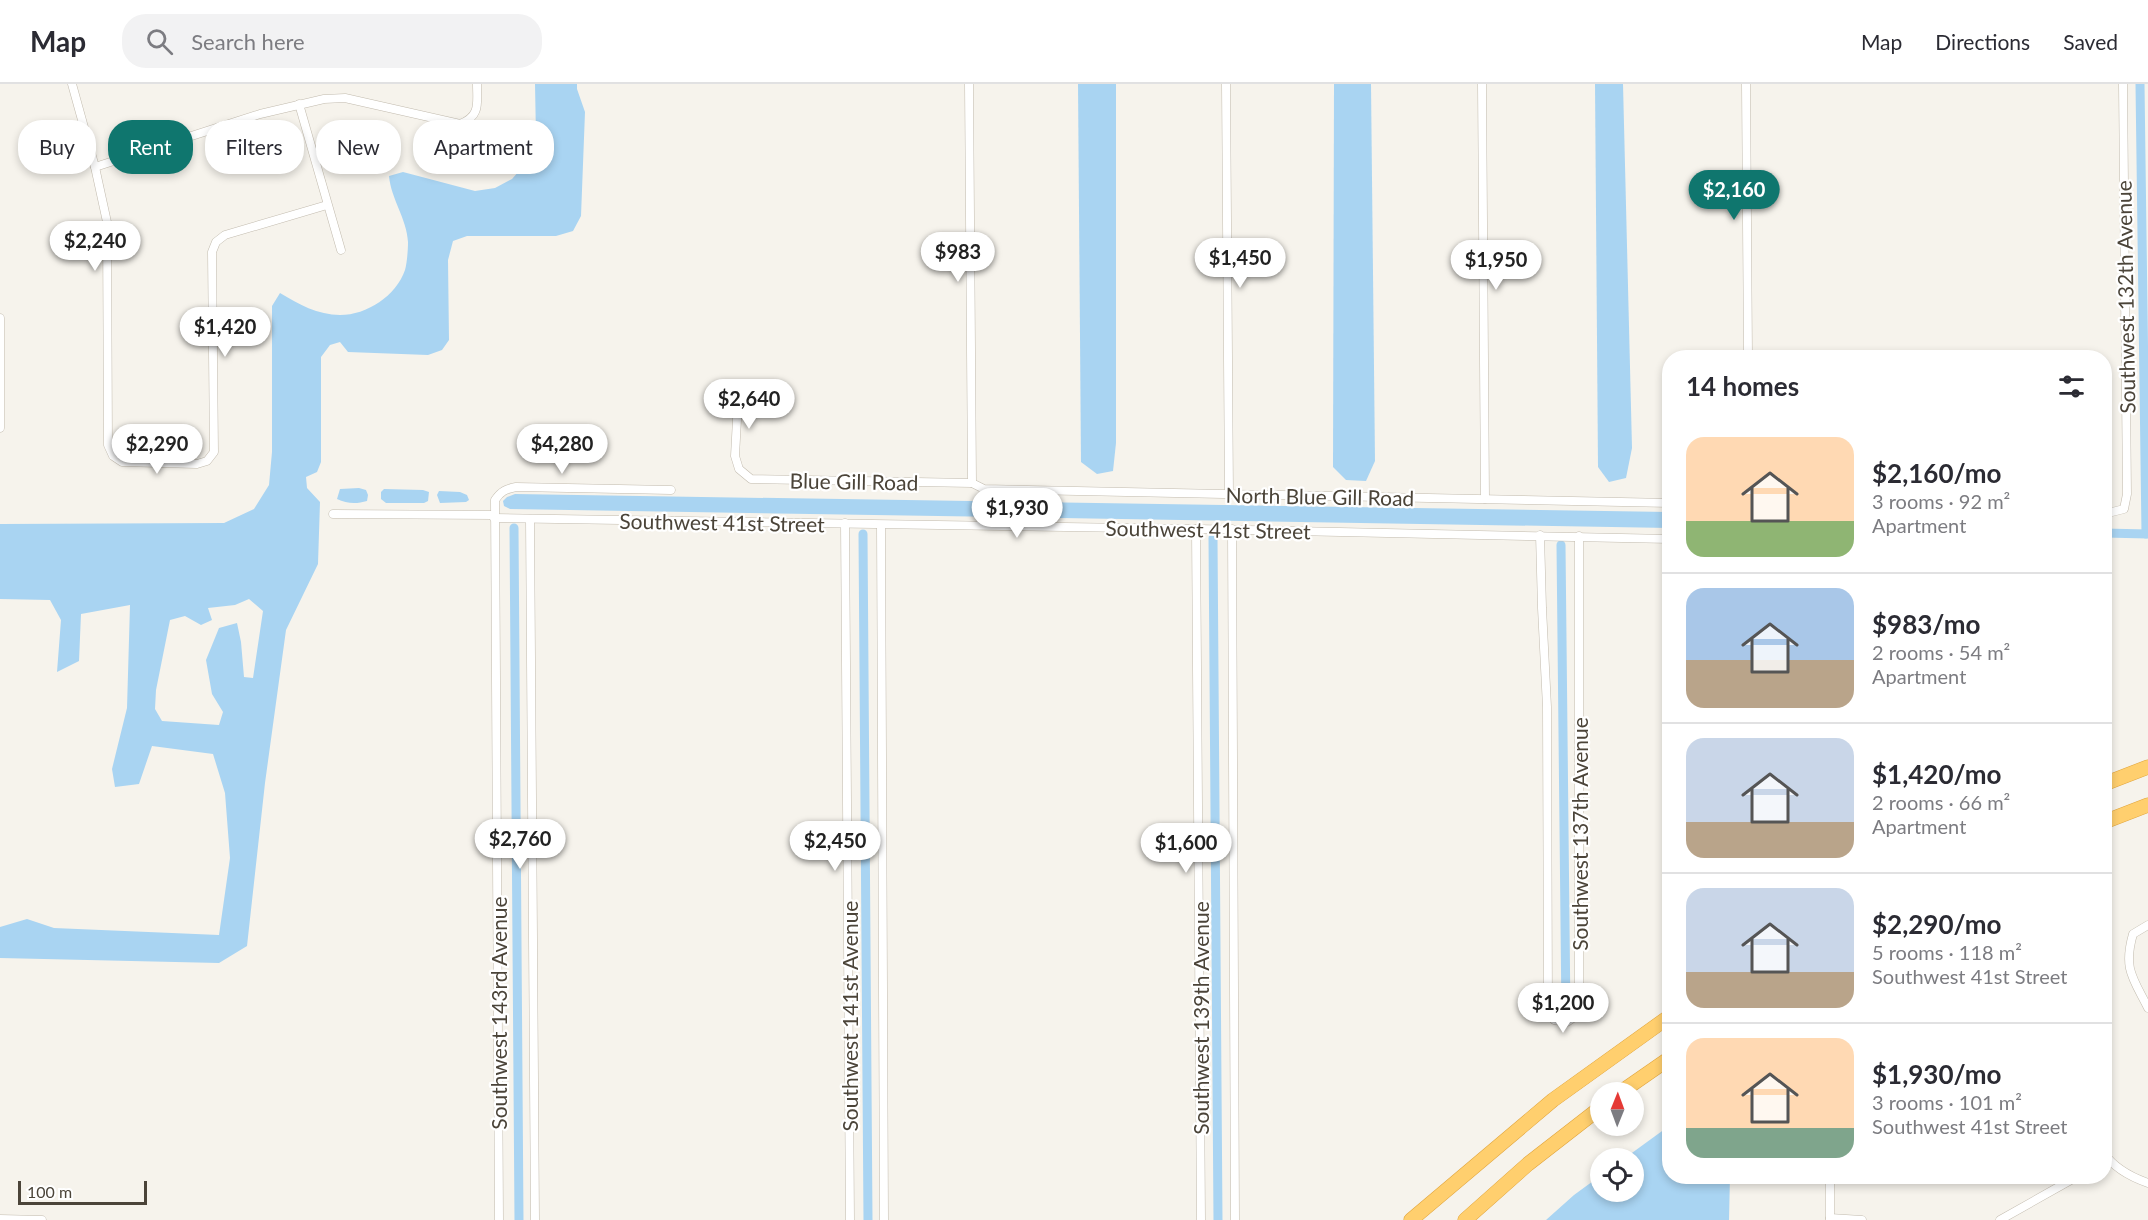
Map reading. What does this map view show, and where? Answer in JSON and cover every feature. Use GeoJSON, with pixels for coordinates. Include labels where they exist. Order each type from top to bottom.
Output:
{"type":"FeatureCollection","features":[{"type":"Feature","properties":{"kind":"highway"},"geometry":{"type":"LineString","coordinates":[[2112,781],[2148,767]]}},
{"type":"Feature","properties":{"kind":"highway"},"geometry":{"type":"LineString","coordinates":[[2112,819],[2148,806]]}},
{"type":"Feature","properties":{"kind":"highway"},"geometry":{"type":"LineString","coordinates":[[1411,1220],[1552,1100],[1662,1022]]}},
{"type":"Feature","properties":{"kind":"highway"},"geometry":{"type":"LineString","coordinates":[[1636,1082],[1662,1064]]}},
{"type":"Feature","properties":{"kind":"highway"},"geometry":{"type":"LineString","coordinates":[[1464,1220],[1528,1164],[1590,1116]]}},
{"type":"Feature","properties":{"kind":"street"},"geometry":{"type":"LineString","coordinates":[[72,84],[82,120]]}},
{"type":"Feature","properties":{"kind":"street"},"geometry":{"type":"LineString","coordinates":[[96,167],[260,114],[324,99],[345,98],[460,124],[470,120],[477,109],[477,84]]}},
{"type":"Feature","properties":{"kind":"street"},"geometry":{"type":"LineString","coordinates":[[969,84],[972,483]]}},
{"type":"Feature","properties":{"kind":"street"},"geometry":{"type":"LineString","coordinates":[[1226,84],[1229,495]]}},
{"type":"Feature","properties":{"kind":"street"},"geometry":{"type":"LineString","coordinates":[[1482,84],[1485,499]]}},
{"type":"Feature","properties":{"kind":"street"},"geometry":{"type":"LineString","coordinates":[[1746,84],[1748,350]]}},
{"type":"Feature","properties":{"kind":"street","name":"Southwest 132th Avenue"},"geometry":{"type":"LineString","coordinates":[[2112,512],[2124,509],[2127,483],[2122,84]]}},
{"type":"Feature","properties":{"kind":"street"},"geometry":{"type":"LineString","coordinates":[[299,104],[341,250]]}},
{"type":"Feature","properties":{"kind":"street"},"geometry":{"type":"LineString","coordinates":[[96,172],[107,222],[108,445],[112,456],[122,462],[197,464],[207,461],[214,452],[212,252],[216,242],[225,235],[327,205]]}},
{"type":"Feature","properties":{"kind":"street"},"geometry":{"type":"LineString","coordinates":[[0,318],[0,428]]}},
{"type":"Feature","properties":{"kind":"street","name":"Blue Gill Road"},"geometry":{"type":"LineString","coordinates":[[750,389],[738,401],[735,456],[739,469],[751,479],[972,483]]}},
{"type":"Feature","properties":{"kind":"street","name":"North Blue Gill Road"},"geometry":{"type":"LineString","coordinates":[[972,483],[984,489],[1662,503]]}},
{"type":"Feature","properties":{"kind":"street"},"geometry":{"type":"LineString","coordinates":[[494,516],[495,500],[499,493],[516,487],[672,490]]}},
{"type":"Feature","properties":{"kind":"street","name":"Southwest 41st Street"},"geometry":{"type":"LineString","coordinates":[[333,514],[1662,538]]}},
{"type":"Feature","properties":{"kind":"street","name":"Southwest 143rd Avenue"},"geometry":{"type":"LineString","coordinates":[[494,516],[500,1220]]}},
{"type":"Feature","properties":{"kind":"street","name":"Southwest 143rd Avenue"},"geometry":{"type":"LineString","coordinates":[[530,519],[535,1220]]}},
{"type":"Feature","properties":{"kind":"street","name":"Southwest 141st Avenue"},"geometry":{"type":"LineString","coordinates":[[845,523],[850,1220]]}},
{"type":"Feature","properties":{"kind":"street","name":"Southwest 141st Avenue"},"geometry":{"type":"LineString","coordinates":[[881,525],[884,1220]]}},
{"type":"Feature","properties":{"kind":"street","name":"Southwest 139th Avenue"},"geometry":{"type":"LineString","coordinates":[[1196,529],[1201,1220]]}},
{"type":"Feature","properties":{"kind":"street","name":"Southwest 139th Avenue"},"geometry":{"type":"LineString","coordinates":[[1232,529],[1235,1220]]}},
{"type":"Feature","properties":{"kind":"street","name":"Southwest 137th Avenue"},"geometry":{"type":"LineString","coordinates":[[1540,535],[1547,706],[1548,1010],[1554,1020],[1567,1022],[1579,1014],[1580,536]]}},
{"type":"Feature","properties":{"kind":"street"},"geometry":{"type":"LineString","coordinates":[[2148,925],[2133,934],[2128,964],[2131,975],[2148,1008]]}},
{"type":"Feature","properties":{"kind":"street"},"geometry":{"type":"LineString","coordinates":[[2112,1162],[2135,1179],[2148,1183]]}},
{"type":"Feature","properties":{"kind":"street"},"geometry":{"type":"LineString","coordinates":[[1830,1184],[1830,1219],[1862,1220]]}},
{"type":"Feature","properties":{"kind":"street"},"geometry":{"type":"LineString","coordinates":[[2000,1220],[2064,1184]]}},
{"type":"Feature","properties":{"kind":"street"},"geometry":{"type":"LineString","coordinates":[[0,1219],[42,1220]]}},
{"type":"Feature","properties":{"kind":"water"},"geometry":{"type":"Polygon","coordinates":[[[535,84],[577,84],[585,112],[581,216],[573,231],[556,236],[467,236],[453,241],[448,260],[449,340],[442,350],[428,355],[348,352],[340,342],[330,345],[321,357],[321,462],[317,472],[306,477],[307,488],[320,502],[318,564],[286,630],[265,783],[247,946],[219,963],[0,958],[0,927],[27,919],[54,928],[219,935],[230,858],[225,793],[213,754],[152,746],[139,784],[115,787],[112,769],[127,708],[130,605],[81,614],[79,661],[57,672],[61,620],[50,600],[0,599],[0,524],[224,523],[254,509],[269,485],[272,452],[272,306],[280,293],[308,308],[332,315],[360,312],[388,296],[401,279],[408,253],[407,234],[389,176],[403,172],[475,191],[495,188],[516,174],[554,174],[554,120],[536,120],[535,84]],[[249,599],[235,605],[208,608],[212,620],[201,625],[185,616],[170,620],[156,690],[155,709],[162,721],[219,725],[223,712],[212,694],[206,660],[219,628],[237,623],[244,677],[253,678],[263,611],[249,599]]]}},
{"type":"Feature","properties":{"kind":"water"},"geometry":{"type":"Polygon","coordinates":[[[1078,84],[1116,84],[1116,443],[1113,471],[1097,474],[1081,462],[1078,84]]]}},
{"type":"Feature","properties":{"kind":"water"},"geometry":{"type":"Polygon","coordinates":[[[1334,84],[1371,84],[1375,461],[1366,481],[1346,480],[1333,467],[1334,84]]]}},
{"type":"Feature","properties":{"kind":"water"},"geometry":{"type":"Polygon","coordinates":[[[1595,84],[1623,84],[1632,448],[1626,478],[1609,482],[1598,467],[1595,84]]]}},
{"type":"Feature","properties":{"kind":"water"},"geometry":{"type":"Polygon","coordinates":[[[340,489],[366,490],[367,501],[352,503],[337,499],[340,489]]]}},
{"type":"Feature","properties":{"kind":"water"},"geometry":{"type":"Polygon","coordinates":[[[384,489],[423,490],[429,492],[428,501],[424,503],[386,503],[381,499],[381,492],[384,489]]]}},
{"type":"Feature","properties":{"kind":"water"},"geometry":{"type":"Polygon","coordinates":[[[439,491],[460,492],[467,495],[469,500],[440,503],[437,495],[439,491]]]}},
{"type":"Feature","properties":{"kind":"water"},"geometry":{"type":"Polygon","coordinates":[[[515,494],[1662,512],[1662,528],[510,509],[504,506],[503,501],[515,494]]]}},
{"type":"Feature","properties":{"kind":"water"},"geometry":{"type":"Polygon","coordinates":[[[1662,1131],[1662,1184],[1730,1184],[1729,1220],[1546,1220],[1590,1183],[1590,1202],[1644,1202],[1644,1148],[1639,1148],[1662,1131]]]}},
{"type":"Feature","properties":{"kind":"waterway"},"geometry":{"type":"LineString","coordinates":[[2140,84],[2146,534]]}},
{"type":"Feature","properties":{"kind":"waterway"},"geometry":{"type":"LineString","coordinates":[[514,528],[519,1220]]}},
{"type":"Feature","properties":{"kind":"waterway"},"geometry":{"type":"LineString","coordinates":[[2112,533],[2148,534]]}},
{"type":"Feature","properties":{"kind":"waterway"},"geometry":{"type":"LineString","coordinates":[[863,534],[868,1220]]}},
{"type":"Feature","properties":{"kind":"waterway"},"geometry":{"type":"LineString","coordinates":[[1213,538],[1218,1220]]}},
{"type":"Feature","properties":{"kind":"waterway"},"geometry":{"type":"LineString","coordinates":[[1561,545],[1566,1016]]}}]}
